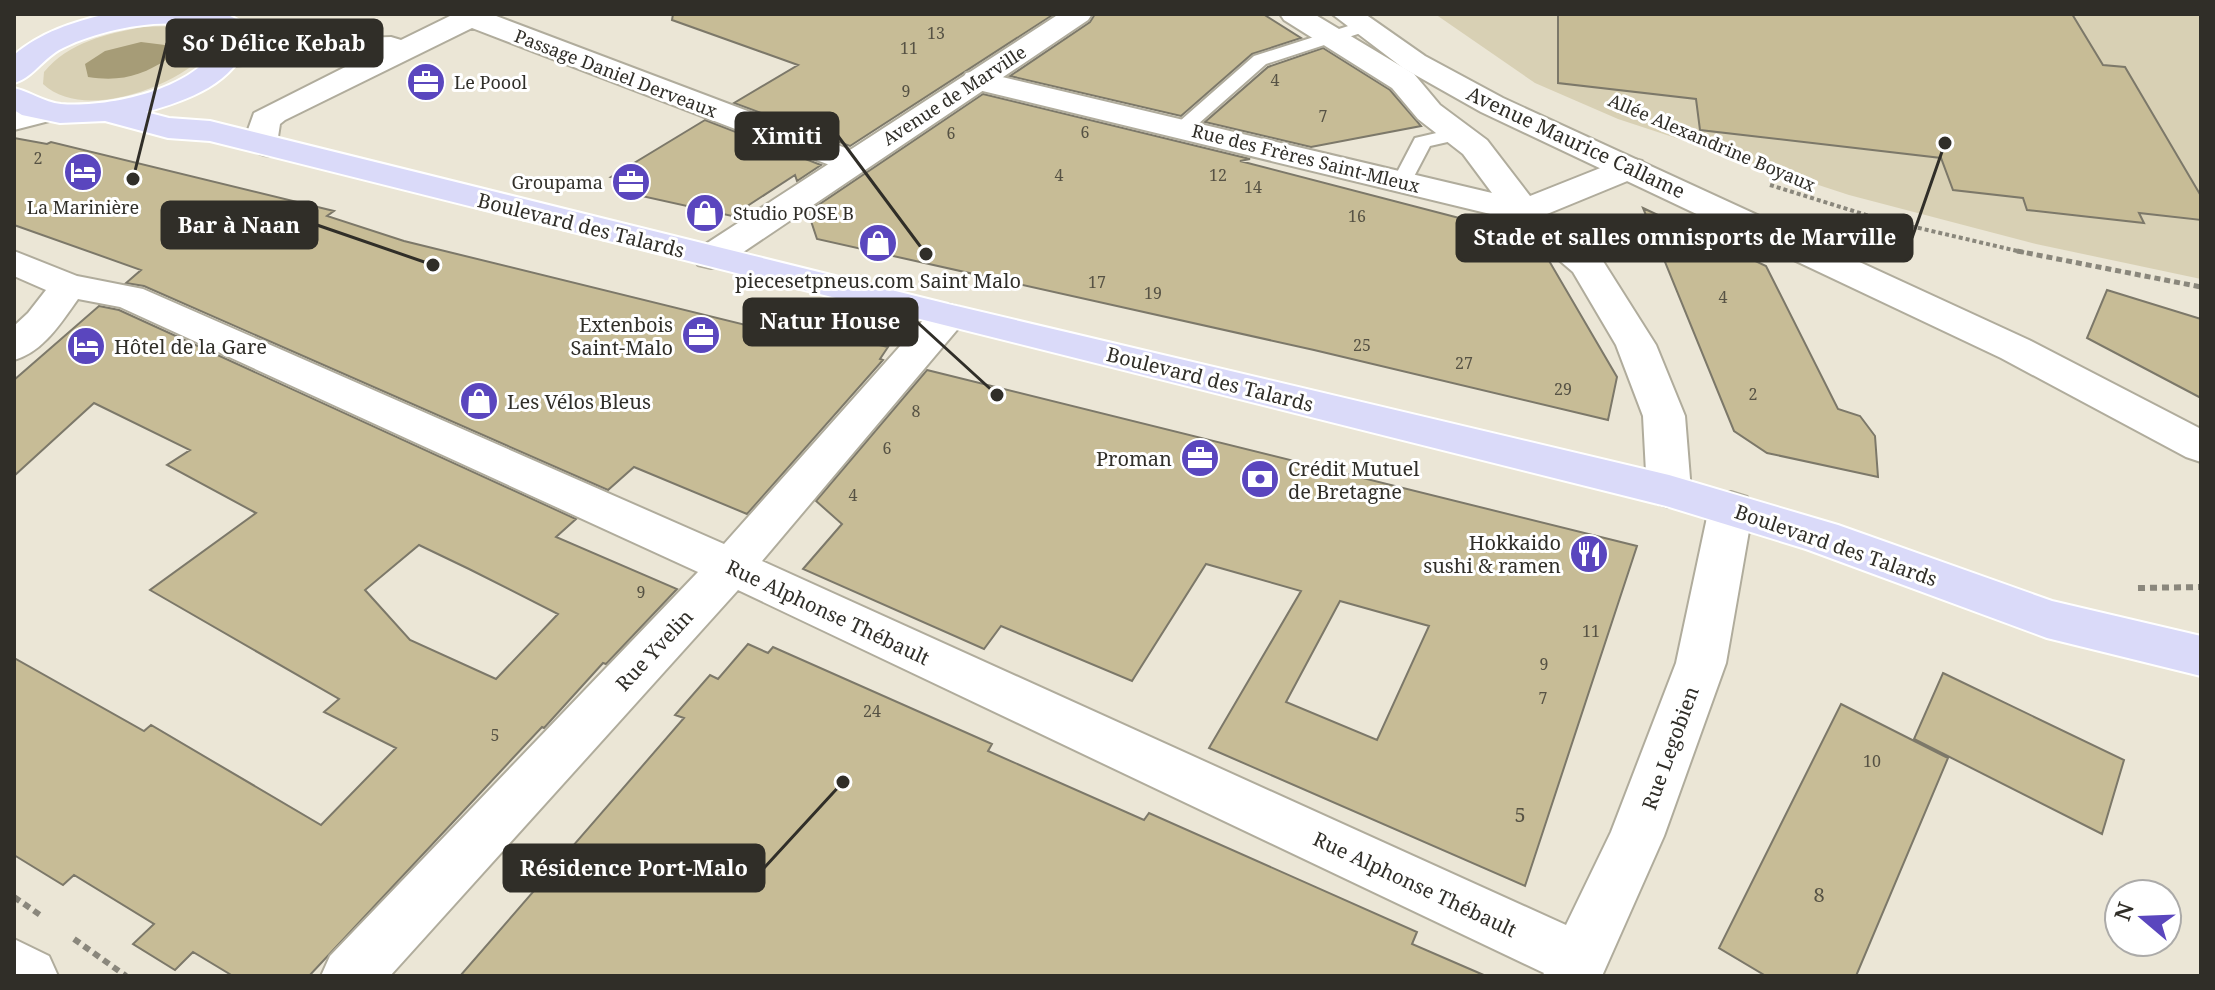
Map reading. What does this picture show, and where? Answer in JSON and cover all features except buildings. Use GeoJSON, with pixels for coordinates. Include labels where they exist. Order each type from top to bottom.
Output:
{"type":"FeatureCollection","features":[{"type":"Feature","properties":{"kind":"main road"},"geometry":{"type":"LineString","coordinates":[[14,97],[22,105],[46,112],[106,111],[150,101],[190,86],[213,72],[229,57],[235,43],[231,31],[219,22],[198,16],[141,15],[64,38],[17,58]]}},
{"type":"Feature","properties":{"kind":"main road"},"geometry":{"type":"LineString","coordinates":[[190,86],[193,101],[210,131]]}},
{"type":"Feature","properties":{"kind":"main road","name":"Boulevard des Talards"},"geometry":{"type":"LineString","coordinates":[[106,111],[168,128],[210,131],[948,316],[1669,491],[1822,537],[2047,619],[2201,656]]}},
{"type":"Feature","properties":{"kind":"street","name":"Avenue de Marville"},"geometry":{"type":"LineString","coordinates":[[711,257],[1078,14]]}},
{"type":"Feature","properties":{"kind":"street"},"geometry":{"type":"LineString","coordinates":[[1294,14],[1354,23],[1429,112],[1475,147],[1523,211],[1588,266],[1636,345],[1664,416],[1669,491]]}},
{"type":"Feature","properties":{"kind":"street"},"geometry":{"type":"LineString","coordinates":[[269,147],[261,138],[265,120],[274,113],[474,16]]}},
{"type":"Feature","properties":{"kind":"street","name":"Passage Daniel Derveaux"},"geometry":{"type":"LineString","coordinates":[[474,16],[852,162]]}},
{"type":"Feature","properties":{"kind":"street","name":"Avenue Maurice Callame"},"geometry":{"type":"LineString","coordinates":[[1354,23],[1414,62],[1492,105],[2015,349],[2201,447]]}},
{"type":"Feature","properties":{"kind":"street","name":"Avenue Maurice Callame"},"geometry":{"type":"LineString","coordinates":[[1354,23],[2023,328],[2201,420]]}},
{"type":"Feature","properties":{"kind":"street"},"geometry":{"type":"LineString","coordinates":[[229,57],[294,50],[410,45]]}},
{"type":"Feature","properties":{"kind":"street","name":"Rue des Frères Saint-Mleux"},"geometry":{"type":"LineString","coordinates":[[977,80],[1523,211]]}},
{"type":"Feature","properties":{"kind":"street"},"geometry":{"type":"LineString","coordinates":[[14,120],[46,112]]}},
{"type":"Feature","properties":{"kind":"street"},"geometry":{"type":"LineString","coordinates":[[1523,211],[1630,168]]}},
{"type":"Feature","properties":{"kind":"street","name":"Rue Alphonse Thébault"},"geometry":{"type":"LineString","coordinates":[[14,262],[68,286],[130,297],[731,567],[1575,968]]}},
{"type":"Feature","properties":{"kind":"street"},"geometry":{"type":"LineString","coordinates":[[14,347],[42,322],[68,286]]}},
{"type":"Feature","properties":{"kind":"street","name":"Rue Yvelin"},"geometry":{"type":"LineString","coordinates":[[351,976],[731,567],[948,316]]}},
{"type":"Feature","properties":{"kind":"street","name":"Rue Legobien"},"geometry":{"type":"LineString","coordinates":[[1575,968],[1637,836],[1701,663],[1731,508]]}},
{"type":"Feature","properties":{"kind":"street"},"geometry":{"type":"LineString","coordinates":[[14,967],[28,976]]}},
{"type":"Feature","properties":{"kind":"lane"},"geometry":{"type":"LineString","coordinates":[[1182,128],[1260,60],[1354,23]]}},
{"type":"Feature","properties":{"kind":"lane"},"geometry":{"type":"LineString","coordinates":[[1402,182],[1422,142],[1458,134]]}},
{"type":"Feature","properties":{"kind":"path","name":"Allée Alexandrine Boyaux"},"geometry":{"type":"LineString","coordinates":[[1768,185],[1880,220],[2201,287]]}},
{"type":"Feature","properties":{"kind":"shaded area"},"geometry":{"type":"Polygon","coordinates":[[[1435,14],[2201,14],[2201,279],[2036,244],[1849,195],[1618,119],[1535,83],[1435,14]]]}},
{"type":"Feature","properties":{"kind":"shaded area"},"geometry":{"type":"Polygon","coordinates":[[[143,27],[178,27],[194,31],[209,40],[208,52],[193,65],[152,88],[104,100],[81,100],[60,95],[43,84],[44,72],[77,46],[102,36],[143,27]]]}},
{"type":"Feature","properties":{"kind":"shaded area"},"geometry":{"type":"Polygon","coordinates":[[[141,42],[165,45],[169,58],[130,76],[110,79],[88,77],[85,64],[105,51],[141,42]]]}},
{"type":"Feature","properties":{"kind":"place","name":"Le Poool"},"geometry":{"type":"Point","coordinates":[426,82]}},
{"type":"Feature","properties":{"kind":"place","name":"Stade et salles omnisports de Marville"},"geometry":{"type":"Point","coordinates":[1945,143]}},
{"type":"Feature","properties":{"kind":"place","name":"La Marinière"},"geometry":{"type":"Point","coordinates":[83,172]}},
{"type":"Feature","properties":{"kind":"place","name":"So‘ Délice Kebab"},"geometry":{"type":"Point","coordinates":[133,179]}},
{"type":"Feature","properties":{"kind":"place","name":"Groupama"},"geometry":{"type":"Point","coordinates":[631,182]}},
{"type":"Feature","properties":{"kind":"place","name":"Studio POSE B"},"geometry":{"type":"Point","coordinates":[705,213]}},
{"type":"Feature","properties":{"kind":"place","name":"piecesetpneus.com Saint Malo"},"geometry":{"type":"Point","coordinates":[878,243]}},
{"type":"Feature","properties":{"kind":"place","name":"Ximiti"},"geometry":{"type":"Point","coordinates":[926,254]}},
{"type":"Feature","properties":{"kind":"place","name":"Bar à Naan"},"geometry":{"type":"Point","coordinates":[433,265]}},
{"type":"Feature","properties":{"kind":"place","name":"Extenbois Saint-Malo"},"geometry":{"type":"Point","coordinates":[701,335]}},
{"type":"Feature","properties":{"kind":"place","name":"Hôtel de la Gare"},"geometry":{"type":"Point","coordinates":[86,346]}},
{"type":"Feature","properties":{"kind":"place","name":"Natur House"},"geometry":{"type":"Point","coordinates":[997,395]}},
{"type":"Feature","properties":{"kind":"place","name":"Les Vélos Bleus"},"geometry":{"type":"Point","coordinates":[479,401]}},
{"type":"Feature","properties":{"kind":"place","name":"Proman"},"geometry":{"type":"Point","coordinates":[1200,458]}},
{"type":"Feature","properties":{"kind":"place","name":"Crédit Mutuel de Bretagne"},"geometry":{"type":"Point","coordinates":[1260,479]}},
{"type":"Feature","properties":{"kind":"place","name":"Hokkaido sushi & ramen"},"geometry":{"type":"Point","coordinates":[1589,554]}},
{"type":"Feature","properties":{"kind":"place","name":"Résidence Port-Malo"},"geometry":{"type":"Point","coordinates":[843,782]}}]}
